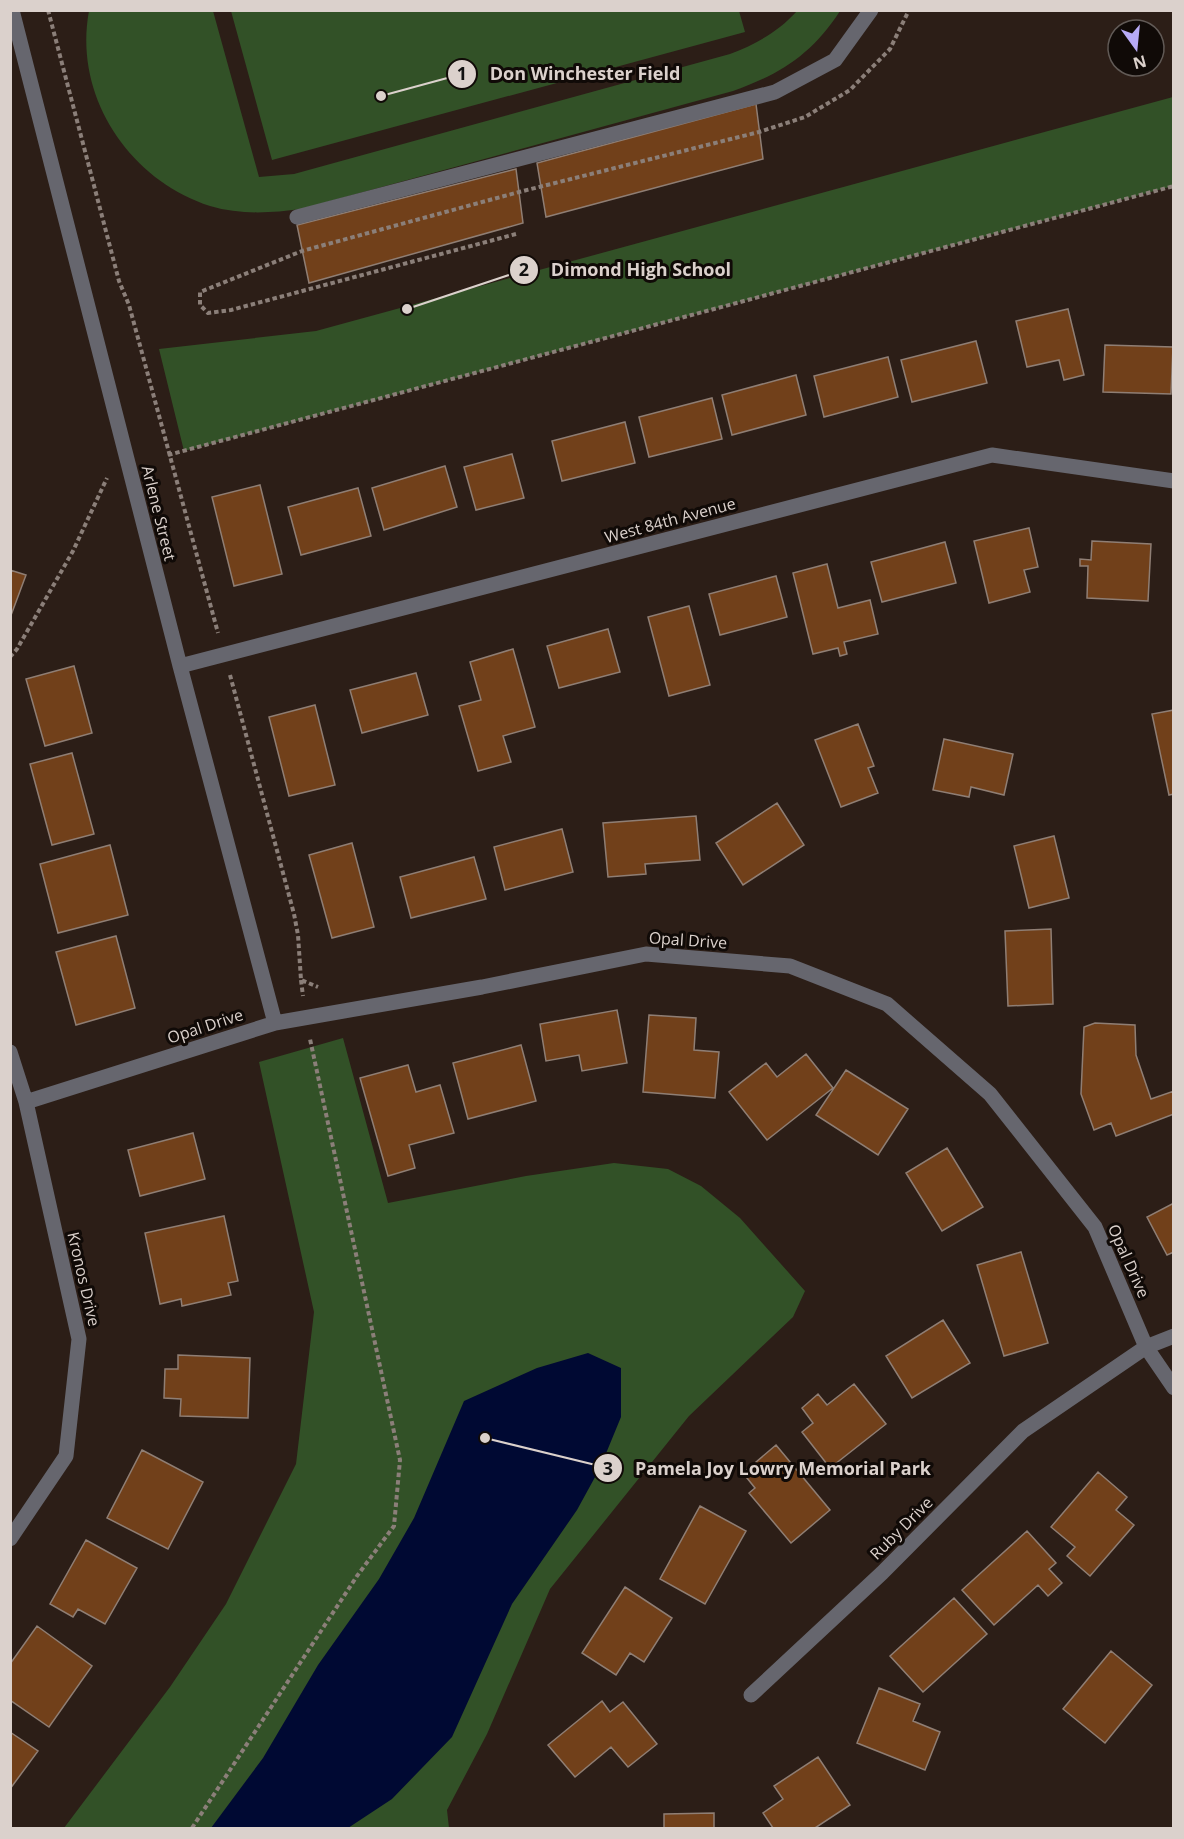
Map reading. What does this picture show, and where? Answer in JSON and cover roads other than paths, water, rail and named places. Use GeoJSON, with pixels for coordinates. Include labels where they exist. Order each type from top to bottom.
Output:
{"type":"FeatureCollection","features":[{"type":"Feature","properties":{"kind":"street","name":"Arlene Street"},"geometry":{"type":"LineString","coordinates":[[12,10],[180,666],[275,1023]]}},
{"type":"Feature","properties":{"kind":"street"},"geometry":{"type":"LineString","coordinates":[[297,217],[775,92],[835,60],[871,10]]}},
{"type":"Feature","properties":{"kind":"street","name":"West 84th Avenue"},"geometry":{"type":"LineString","coordinates":[[180,666],[992,455],[1173,481]]}},
{"type":"Feature","properties":{"kind":"street","name":"Opal Drive"},"geometry":{"type":"LineString","coordinates":[[26,1102],[275,1023],[482,987],[646,954],[790,966],[887,1004],[990,1094],[1095,1227],[1146,1347],[1173,1388]]}},
{"type":"Feature","properties":{"kind":"street","name":"Kronos Drive"},"geometry":{"type":"LineString","coordinates":[[10,1052],[26,1102],[79,1339],[66,1456],[10,1539]]}},
{"type":"Feature","properties":{"kind":"street","name":"Ruby Drive"},"geometry":{"type":"LineString","coordinates":[[750,1695],[882,1573],[1023,1431],[1146,1347],[1173,1336]]}},
{"type":"Feature","properties":{"kind":"water"},"geometry":{"type":"Polygon","coordinates":[[[588,1353],[621,1368],[621,1417],[600,1468],[577,1510],[512,1604],[452,1737],[392,1799],[348,1828],[211,1828],[263,1758],[318,1665],[379,1579],[414,1518],[464,1401],[537,1368],[588,1353]]]}},
{"type":"Feature","properties":{"kind":"place","name":"Don Winchester Field"},"geometry":{"type":"Point","coordinates":[381,96]}},
{"type":"Feature","properties":{"kind":"place","name":"Dimond High School"},"geometry":{"type":"Point","coordinates":[407,309]}},
{"type":"Feature","properties":{"kind":"place","name":"Pamela Joy Lowry Memorial Park"},"geometry":{"type":"Point","coordinates":[485,1438]}}]}
